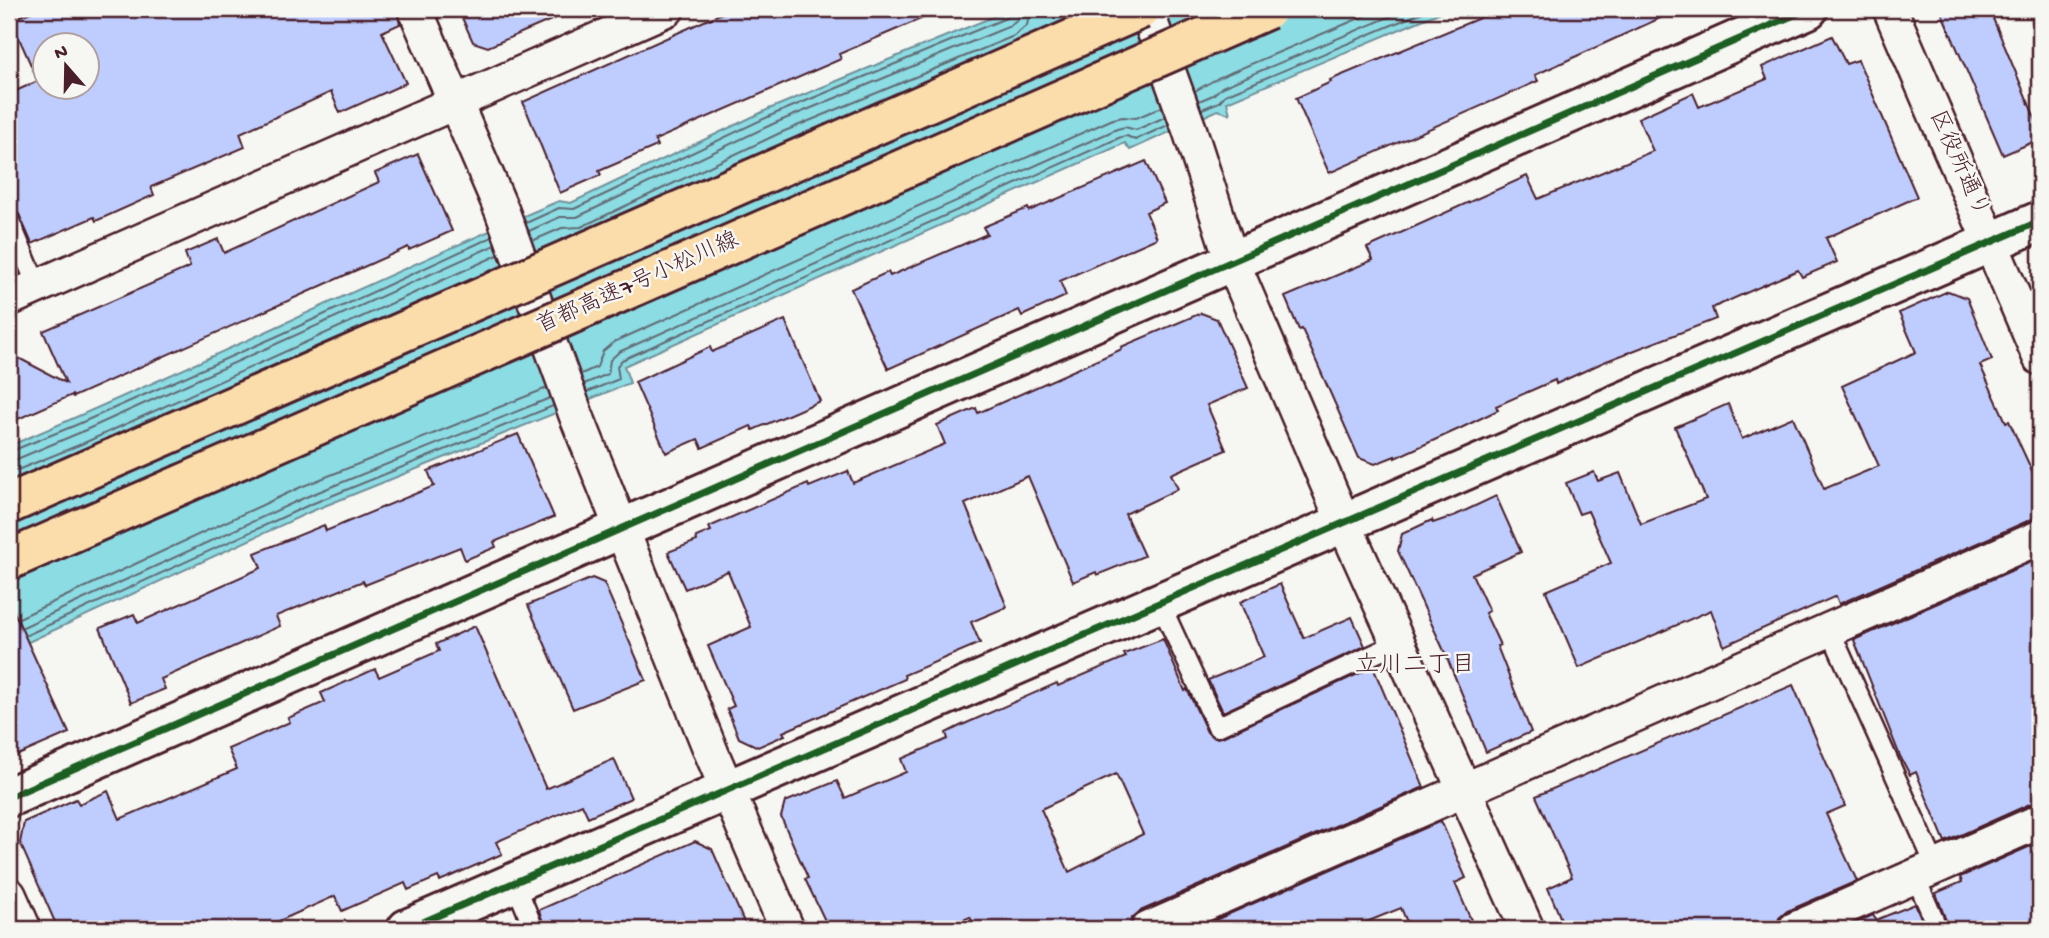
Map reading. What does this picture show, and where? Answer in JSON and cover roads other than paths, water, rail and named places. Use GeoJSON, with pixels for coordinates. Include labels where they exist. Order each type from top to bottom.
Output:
{"type":"FeatureCollection","features":[{"type":"Feature","properties":{"kind":"highway"},"geometry":{"type":"LineString","coordinates":[[9,505],[1141,9]]}},
{"type":"Feature","properties":{"kind":"highway","name":"首都高速7号小松川線"},"geometry":{"type":"LineString","coordinates":[[9,560],[1268,9]]}},
{"type":"Feature","properties":{"kind":"street"},"geometry":{"type":"LineString","coordinates":[[415,9],[502,211],[576,415],[727,789],[787,929]]}},
{"type":"Feature","properties":{"kind":"street"},"geometry":{"type":"LineString","coordinates":[[23,292],[667,9]]}},
{"type":"Feature","properties":{"kind":"street"},"geometry":{"type":"LineString","coordinates":[[1146,9],[1190,131],[1232,261],[1344,523],[1527,929]]}},
{"type":"Feature","properties":{"kind":"street"},"geometry":{"type":"LineString","coordinates":[[9,797],[1808,9]]}},
{"type":"Feature","properties":{"kind":"street","name":"区役所通り"},"geometry":{"type":"LineString","coordinates":[[1890,9],[2040,358]]}},
{"type":"Feature","properties":{"kind":"street"},"geometry":{"type":"LineString","coordinates":[[407,929],[2040,220]]}},
{"type":"Feature","properties":{"kind":"street"},"geometry":{"type":"LineString","coordinates":[[1148,929],[2040,537]]}},
{"type":"Feature","properties":{"kind":"street"},"geometry":{"type":"LineString","coordinates":[[1795,929],[2040,821]]}},
{"type":"Feature","properties":{"kind":"street"},"geometry":{"type":"LineString","coordinates":[[9,895],[24,929]]}},
{"type":"Feature","properties":{"kind":"lane"},"geometry":{"type":"LineString","coordinates":[[9,219],[23,292]]}},
{"type":"Feature","properties":{"kind":"lane"},"geometry":{"type":"LineString","coordinates":[[1160,603],[1217,727],[1398,643]]}},
{"type":"Feature","properties":{"kind":"lane"},"geometry":{"type":"LineString","coordinates":[[1830,630],[1926,872],[1938,929]]}},
{"type":"Feature","properties":{"kind":"lane"},"geometry":{"type":"LineString","coordinates":[[515,883],[534,929]]}},
{"type":"Feature","properties":{"kind":"water"},"geometry":{"type":"Polygon","coordinates":[[[1012,9],[1448,9],[1227,102],[1230,114],[1218,110],[1130,150],[1125,143],[624,366],[630,383],[312,511],[9,651],[9,446],[559,201],[571,203],[769,109],[1012,9]]]}},
{"type":"Feature","properties":{"kind":"district","name":"立川二丁目"},"geometry":{"type":"Point","coordinates":[1415,666]}}]}
